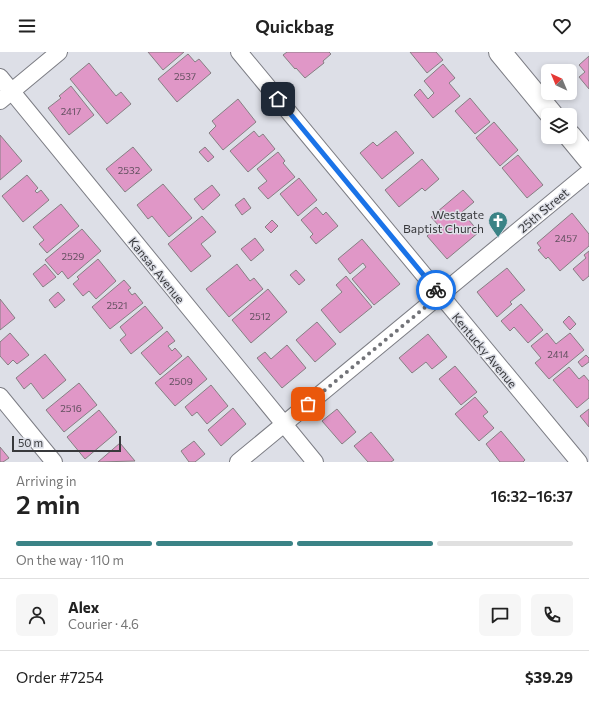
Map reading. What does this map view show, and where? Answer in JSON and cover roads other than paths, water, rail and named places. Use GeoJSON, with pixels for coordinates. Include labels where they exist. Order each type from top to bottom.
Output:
{"type":"FeatureCollection","features":[{"type":"Feature","properties":{"kind":"street"},"geometry":{"type":"LineString","coordinates":[[6,96],[59,52]]}},
{"type":"Feature","properties":{"kind":"street","name":"Kentucky Avenue"},"geometry":{"type":"LineString","coordinates":[[239,52],[579,462]]}},
{"type":"Feature","properties":{"kind":"street"},"geometry":{"type":"LineString","coordinates":[[500,52],[546,108]]}},
{"type":"Feature","properties":{"kind":"street","name":"Kansas Avenue"},"geometry":{"type":"LineString","coordinates":[[0,77],[6,96],[315,462]]}},
{"type":"Feature","properties":{"kind":"street"},"geometry":{"type":"LineString","coordinates":[[577,144],[589,159]]}},
{"type":"Feature","properties":{"kind":"street","name":"25th Street"},"geometry":{"type":"LineString","coordinates":[[238,462],[589,172]]}},
{"type":"Feature","properties":{"kind":"street"},"geometry":{"type":"LineString","coordinates":[[0,396],[54,462]]}},
{"type":"Feature","properties":{"kind":"place","name":"Westgate Baptist Church"},"geometry":{"type":"Point","coordinates":[498,238]}}]}
